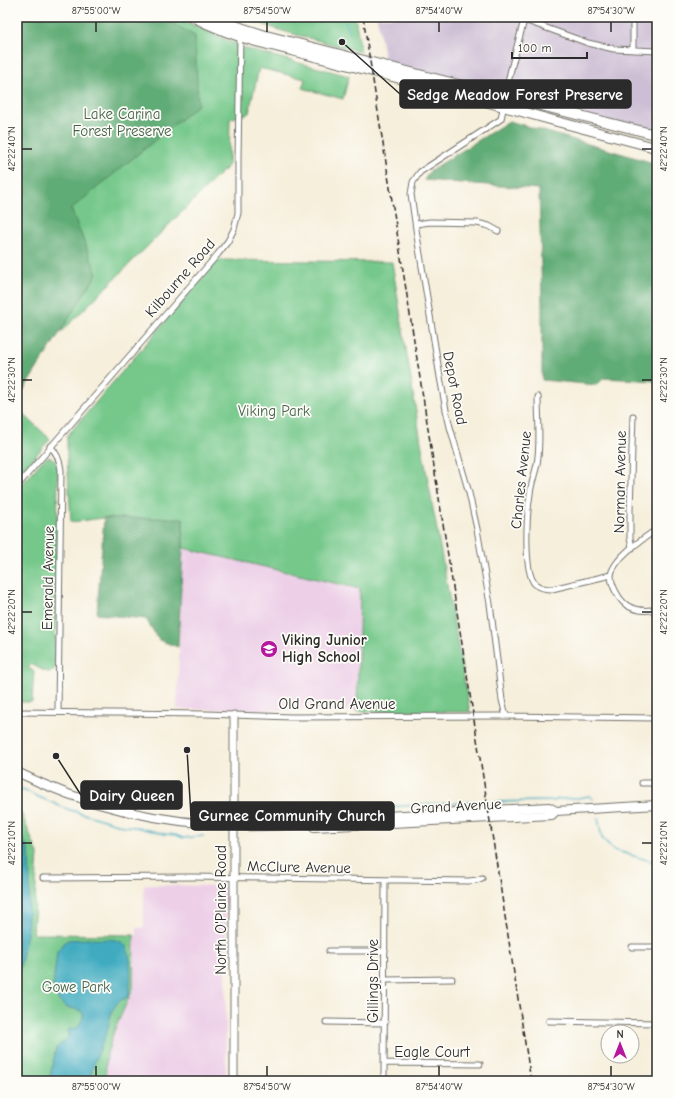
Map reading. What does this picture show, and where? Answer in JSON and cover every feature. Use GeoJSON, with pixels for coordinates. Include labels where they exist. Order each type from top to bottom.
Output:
{"type":"FeatureCollection","features":[{"type":"Feature","properties":{"kind":"highway"},"geometry":{"type":"LineString","coordinates":[[193,17],[210,25],[503,107],[657,148]]}},
{"type":"Feature","properties":{"kind":"highway"},"geometry":{"type":"LineString","coordinates":[[213,17],[241,33],[351,58],[657,135]]}},
{"type":"Feature","properties":{"kind":"main road","name":"Grand Avenue"},"geometry":{"type":"LineString","coordinates":[[17,772],[61,791],[116,808],[170,819],[234,826],[311,823],[314,827],[483,819],[552,815],[556,810],[657,805]]}},
{"type":"Feature","properties":{"kind":"street"},"geometry":{"type":"LineString","coordinates":[[516,17],[588,43],[614,49],[657,51]]}},
{"type":"Feature","properties":{"kind":"street"},"geometry":{"type":"LineString","coordinates":[[633,17],[633,50]]}},
{"type":"Feature","properties":{"kind":"street","name":"Depot Road"},"geometry":{"type":"LineString","coordinates":[[506,716],[502,700],[492,619],[478,529],[446,410],[411,194],[413,182],[420,172],[500,119],[524,20]]}},
{"type":"Feature","properties":{"kind":"street","name":"Kilbourne Road"},"geometry":{"type":"LineString","coordinates":[[17,486],[50,446],[218,254],[234,230],[238,212],[241,33]]}},
{"type":"Feature","properties":{"kind":"street"},"geometry":{"type":"LineString","coordinates":[[416,224],[430,222],[477,223],[489,226],[498,231]]}},
{"type":"Feature","properties":{"kind":"street","name":"Charles Avenue"},"geometry":{"type":"LineString","coordinates":[[538,397],[539,443],[537,464],[530,492],[528,509],[527,552],[529,573],[534,583],[546,589],[552,589],[611,575]]}},
{"type":"Feature","properties":{"kind":"street","name":"Norman Avenue"},"geometry":{"type":"LineString","coordinates":[[632,548],[630,538],[630,511],[633,416]]}},
{"type":"Feature","properties":{"kind":"street","name":"Emerald Avenue"},"geometry":{"type":"LineString","coordinates":[[50,446],[58,457],[61,470],[58,712]]}},
{"type":"Feature","properties":{"kind":"street"},"geometry":{"type":"LineString","coordinates":[[657,529],[632,548],[616,564],[611,575],[614,588],[624,604],[628,607],[642,610],[657,609]]}},
{"type":"Feature","properties":{"kind":"street","name":"Old Grand Avenue"},"geometry":{"type":"LineString","coordinates":[[17,712],[206,714],[291,717],[506,716],[657,718]]}},
{"type":"Feature","properties":{"kind":"street","name":"North O'Plaine Road"},"geometry":{"type":"LineString","coordinates":[[234,715],[234,1081]]}},
{"type":"Feature","properties":{"kind":"street"},"geometry":{"type":"LineString","coordinates":[[642,783],[657,783]]}},
{"type":"Feature","properties":{"kind":"street","name":"McClure Avenue"},"geometry":{"type":"LineString","coordinates":[[43,878],[234,878],[469,881],[482,878]]}},
{"type":"Feature","properties":{"kind":"street","name":"Gillings Drive"},"geometry":{"type":"LineString","coordinates":[[384,1081],[385,880]]}},
{"type":"Feature","properties":{"kind":"street"},"geometry":{"type":"LineString","coordinates":[[632,947],[657,947]]}},
{"type":"Feature","properties":{"kind":"street"},"geometry":{"type":"LineString","coordinates":[[329,951],[385,951]]}},
{"type":"Feature","properties":{"kind":"street"},"geometry":{"type":"LineString","coordinates":[[385,980],[452,979]]}},
{"type":"Feature","properties":{"kind":"street"},"geometry":{"type":"LineString","coordinates":[[549,1021],[657,1023]]}},
{"type":"Feature","properties":{"kind":"street"},"geometry":{"type":"LineString","coordinates":[[326,1022],[385,1023]]}},
{"type":"Feature","properties":{"kind":"street","name":"Eagle Court"},"geometry":{"type":"LineString","coordinates":[[384,1063],[480,1064]]}},
{"type":"Feature","properties":{"kind":"shaded area"},"geometry":{"type":"Polygon","coordinates":[[[377,17],[657,17],[657,136],[385,62],[377,17]]]}},
{"type":"Feature","properties":{"kind":"shaded area","name":"Viking Junior High School"},"geometry":{"type":"Polygon","coordinates":[[[183,548],[360,589],[357,711],[177,709],[183,548]]]}},
{"type":"Feature","properties":{"kind":"shaded area"},"geometry":{"type":"Polygon","coordinates":[[[144,885],[226,886],[226,1081],[105,1081],[107,1054],[114,1031],[133,989],[134,935],[137,935],[137,928],[144,928],[144,885]]]}},
{"type":"Feature","properties":{"kind":"green space","name":"Lake Carina Forest Preserve"},"geometry":{"type":"Polygon","coordinates":[[[17,17],[176,17],[247,49],[349,76],[343,99],[302,88],[305,79],[259,68],[249,113],[230,119],[229,165],[17,376],[17,17]]]}},
{"type":"Feature","properties":{"kind":"green space","name":"Lake Carina Forest Preserve"},"geometry":{"type":"Polygon","coordinates":[[[17,17],[162,17],[195,36],[198,105],[71,209],[97,274],[17,400],[17,17]]]}},
{"type":"Feature","properties":{"kind":"green space"},"geometry":{"type":"Polygon","coordinates":[[[239,17],[355,17],[361,52],[286,32],[239,17]]]}},
{"type":"Feature","properties":{"kind":"green space"},"geometry":{"type":"Polygon","coordinates":[[[509,121],[657,164],[657,381],[604,378],[597,385],[542,380],[542,303],[539,189],[424,180],[430,171],[509,121]]]}},
{"type":"Feature","properties":{"kind":"green space","name":"Viking Park"},"geometry":{"type":"Polygon","coordinates":[[[218,260],[392,262],[421,442],[470,712],[357,711],[360,589],[183,548],[183,519],[104,518],[71,522],[67,436],[218,260]]]}},
{"type":"Feature","properties":{"kind":"green space"},"geometry":{"type":"Polygon","coordinates":[[[17,408],[50,439],[17,477],[17,408]]]}},
{"type":"Feature","properties":{"kind":"green space"},"geometry":{"type":"Polygon","coordinates":[[[47,457],[52,458],[55,461],[58,471],[55,668],[51,672],[47,672],[31,664],[28,668],[34,671],[32,702],[17,702],[17,490],[47,457]]]}},
{"type":"Feature","properties":{"kind":"green space"},"geometry":{"type":"Polygon","coordinates":[[[104,518],[183,518],[178,647],[159,640],[146,619],[97,614],[104,518]]]}},
{"type":"Feature","properties":{"kind":"green space","name":"Gowe Park"},"geometry":{"type":"Polygon","coordinates":[[[17,803],[38,854],[33,934],[134,935],[133,989],[114,1031],[107,1054],[105,1081],[17,1081],[17,803]]]}},
{"type":"Feature","properties":{"kind":"water"},"geometry":{"type":"Polygon","coordinates":[[[17,830],[19,831],[29,852],[30,884],[27,934],[19,972],[17,974],[17,918],[21,874],[17,863],[17,830]]]}},
{"type":"Feature","properties":{"kind":"water"},"geometry":{"type":"Polygon","coordinates":[[[67,940],[112,940],[119,941],[124,944],[127,949],[130,965],[129,996],[118,1002],[112,1011],[107,1031],[89,1081],[49,1081],[56,1048],[68,1038],[68,1030],[77,1028],[83,1018],[83,1013],[79,1010],[65,1007],[58,1000],[53,987],[57,951],[67,940]]]}},
{"type":"Feature","properties":{"kind":"waterway"},"geometry":{"type":"LineString","coordinates":[[343,17],[350,32]]}},
{"type":"Feature","properties":{"kind":"waterway"},"geometry":{"type":"LineString","coordinates":[[17,791],[21,789],[25,790],[67,809],[124,826],[176,835],[183,838],[203,836]]}},
{"type":"Feature","properties":{"kind":"waterway"},"geometry":{"type":"LineString","coordinates":[[246,815],[262,812],[355,809],[469,802],[553,801],[589,796],[593,799]]}},
{"type":"Feature","properties":{"kind":"waterway"},"geometry":{"type":"LineString","coordinates":[[598,818],[602,838],[614,850],[657,863]]}},
{"type":"Feature","properties":{"kind":"railway"},"geometry":{"type":"LineString","coordinates":[[363,17],[531,1081]]}},
{"type":"Feature","properties":{"kind":"place","name":"Sedge Meadow Forest Preserve"},"geometry":{"type":"Point","coordinates":[342,42]}},
{"type":"Feature","properties":{"kind":"place","name":"Viking Junior High School"},"geometry":{"type":"Point","coordinates":[269,649]}},
{"type":"Feature","properties":{"kind":"place","name":"Gurnee Community Church"},"geometry":{"type":"Point","coordinates":[187,750]}},
{"type":"Feature","properties":{"kind":"place","name":"Dairy Queen"},"geometry":{"type":"Point","coordinates":[56,756]}}]}
